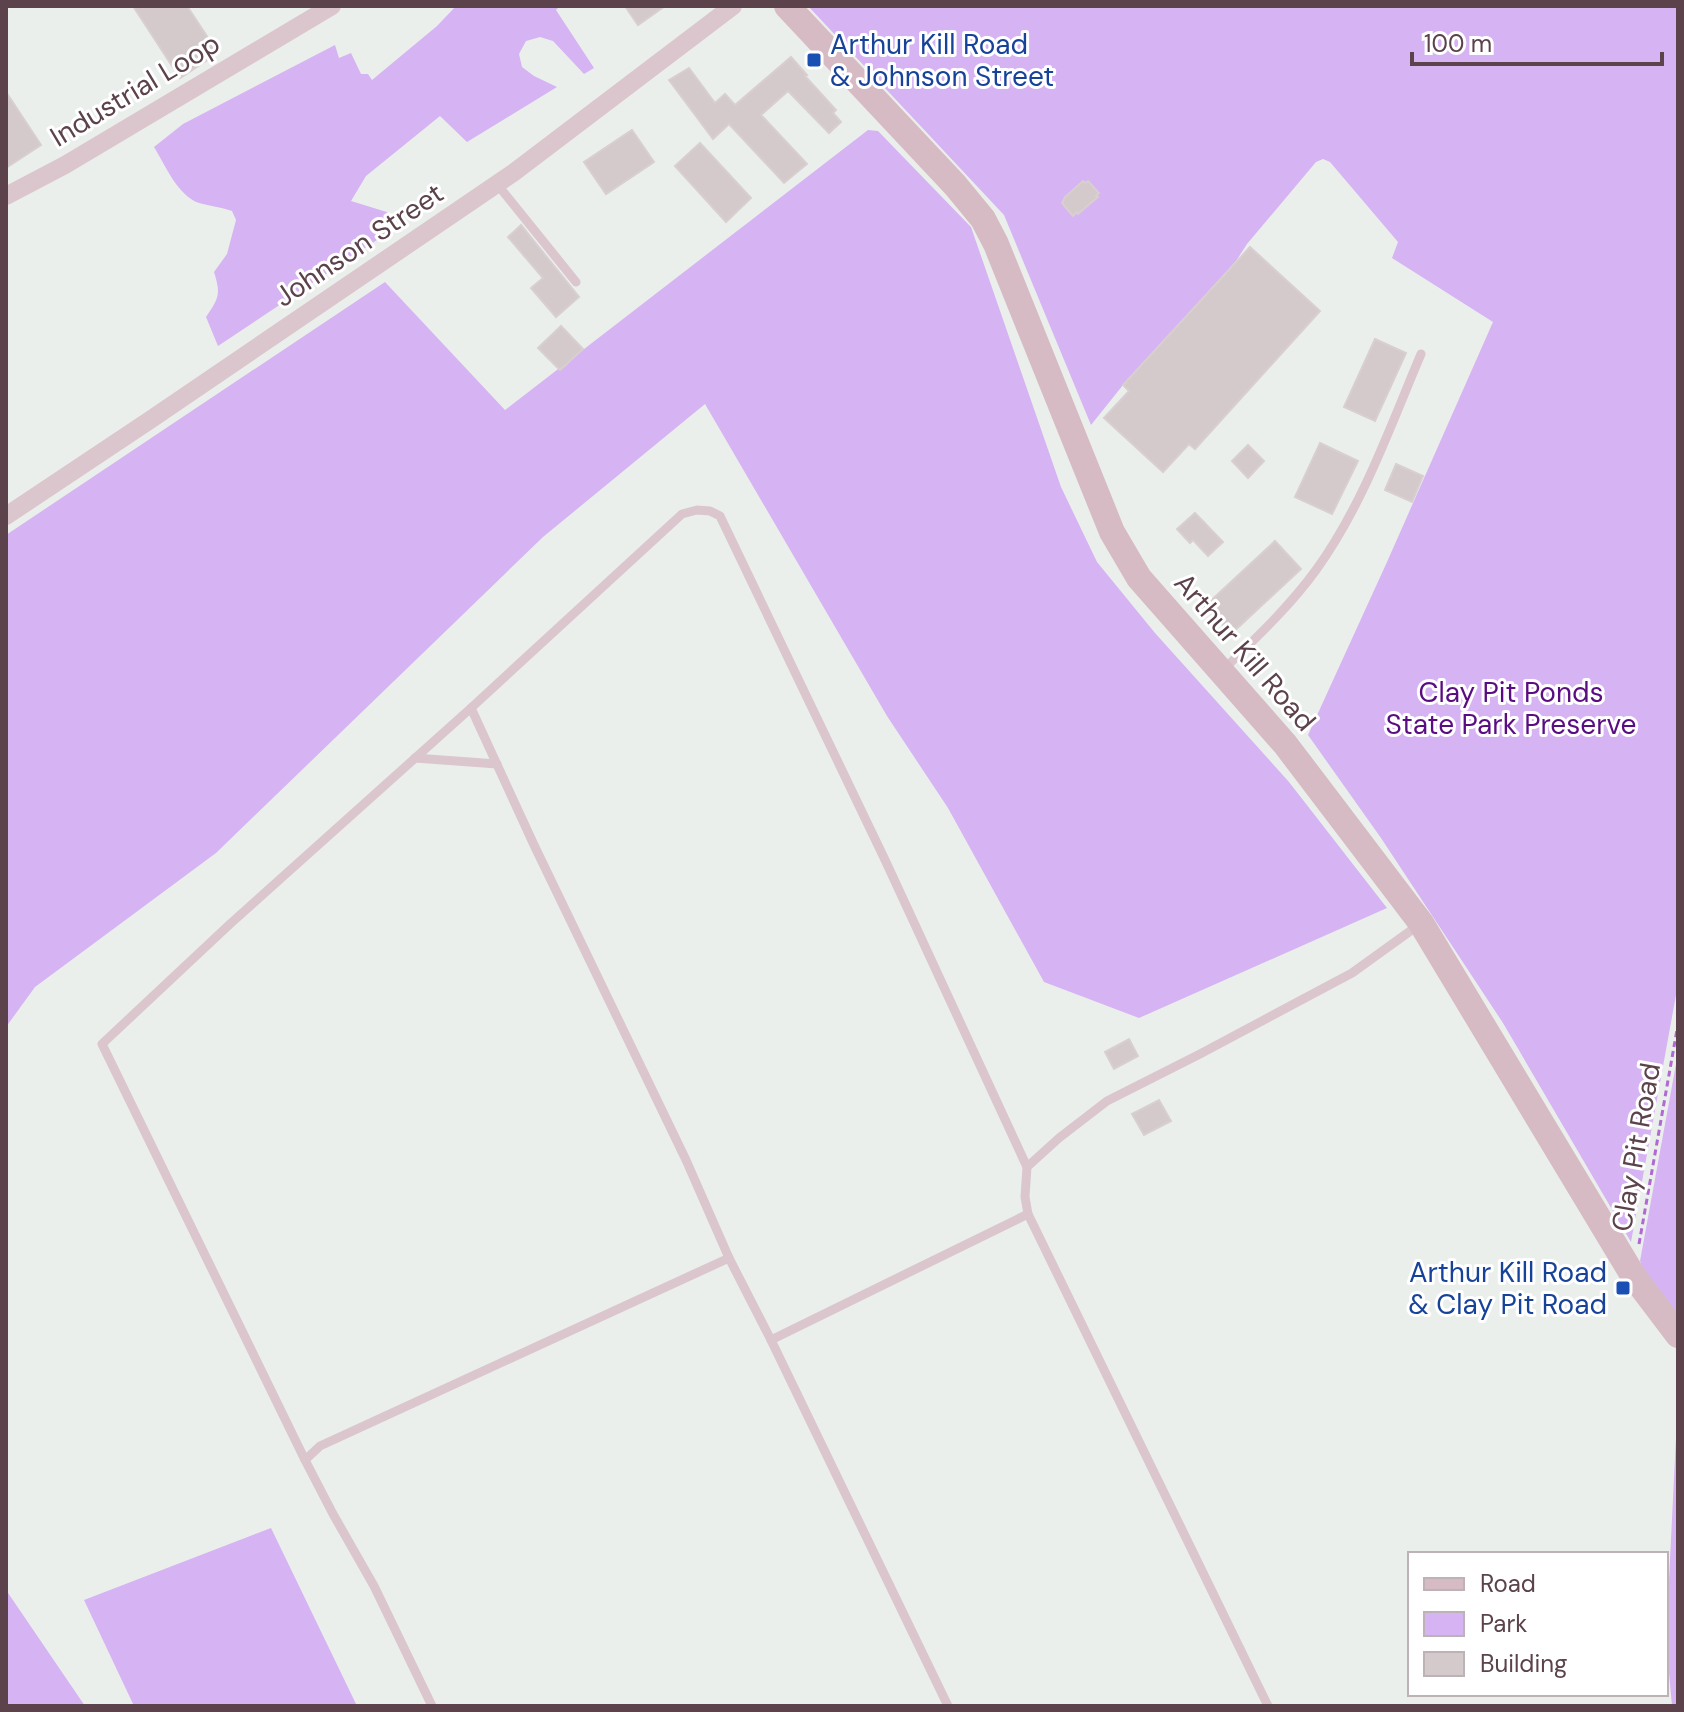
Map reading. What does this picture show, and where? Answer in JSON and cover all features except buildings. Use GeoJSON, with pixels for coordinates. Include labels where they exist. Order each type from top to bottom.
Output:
{"type":"FeatureCollection","features":[{"type":"Feature","properties":{"kind":"street","name":"Industrial Loop"},"geometry":{"type":"LineString","coordinates":[[6,196],[65,165],[332,6]]}},
{"type":"Feature","properties":{"kind":"street","name":"Johnson Street"},"geometry":{"type":"LineString","coordinates":[[6,516],[497,184],[733,6]]}},
{"type":"Feature","properties":{"kind":"street","name":"Arthur Kill Road"},"geometry":{"type":"LineString","coordinates":[[787,6],[955,185],[983,219],[996,244],[1112,532],[1139,578],[1285,744],[1421,923],[1634,1277],[1678,1335]]}},
{"type":"Feature","properties":{"kind":"lane"},"geometry":{"type":"LineString","coordinates":[[497,184],[576,282]]}},
{"type":"Feature","properties":{"kind":"lane"},"geometry":{"type":"LineString","coordinates":[[1221,671],[1285,608],[1317,569],[1348,520],[1421,354]]}},
{"type":"Feature","properties":{"kind":"lane"},"geometry":{"type":"LineString","coordinates":[[432,1706],[374,1586],[305,1460],[102,1044],[682,514],[697,510],[720,516],[886,862],[1027,1167],[1025,1197],[1028,1214],[1268,1706]]}},
{"type":"Feature","properties":{"kind":"lane"},"geometry":{"type":"LineString","coordinates":[[471,708],[686,1160],[729,1258],[948,1706]]}},
{"type":"Feature","properties":{"kind":"lane"},"geometry":{"type":"LineString","coordinates":[[415,758],[497,764]]}},
{"type":"Feature","properties":{"kind":"lane"},"geometry":{"type":"LineString","coordinates":[[1027,1167],[1107,1101],[1352,973],[1421,923]]}},
{"type":"Feature","properties":{"kind":"lane"},"geometry":{"type":"LineString","coordinates":[[771,1340],[1028,1214]]}},
{"type":"Feature","properties":{"kind":"lane"},"geometry":{"type":"LineString","coordinates":[[305,1460],[320,1446],[729,1258]]}},
{"type":"Feature","properties":{"kind":"path","name":"Clay Pit Road"},"geometry":{"type":"LineString","coordinates":[[1639,1245],[1678,1024]]}},
{"type":"Feature","properties":{"kind":"green space"},"geometry":{"type":"Polygon","coordinates":[[[456,6],[560,6],[556,10],[594,68],[584,74],[553,41],[540,37],[526,41],[519,54],[522,67],[557,87],[467,142],[440,116],[366,176],[351,201],[390,213],[389,232],[218,346],[206,317],[218,296],[214,272],[227,254],[236,220],[232,211],[199,203],[185,194],[154,147],[183,124],[335,45],[339,58],[351,53],[361,74],[368,74],[372,80],[437,26],[456,6]]]}},
{"type":"Feature","properties":{"kind":"green space","name":"Clay Pit Ponds State Park Preserve"},"geometry":{"type":"Polygon","coordinates":[[[808,6],[1678,6],[1678,984],[1631,1242],[1503,1023],[1381,838],[1308,735],[1493,322],[1392,258],[1398,242],[1330,162],[1323,159],[1316,162],[1236,261],[1123,385],[1091,425],[1004,215],[808,6]]]}},
{"type":"Feature","properties":{"kind":"green space"},"geometry":{"type":"Polygon","coordinates":[[[868,130],[878,131],[971,227],[1061,487],[1097,562],[1155,633],[1289,782],[1387,908],[1139,1018],[1044,982],[948,808],[887,716],[705,404],[543,537],[216,853],[35,987],[6,1027],[6,535],[385,282],[505,410],[868,130]]]}},
{"type":"Feature","properties":{"kind":"green space"},"geometry":{"type":"Polygon","coordinates":[[[1678,1053],[1678,1317],[1651,1286],[1640,1261],[1678,1053]]]}},
{"type":"Feature","properties":{"kind":"green space"},"geometry":{"type":"Polygon","coordinates":[[[1678,1397],[1678,1706],[1672,1706],[1668,1600],[1678,1397]]]}},
{"type":"Feature","properties":{"kind":"green space"},"geometry":{"type":"Polygon","coordinates":[[[271,1528],[357,1706],[134,1706],[84,1600],[271,1528]]]}},
{"type":"Feature","properties":{"kind":"green space"},"geometry":{"type":"Polygon","coordinates":[[[6,1590],[85,1706],[6,1706],[6,1590]]]}},
{"type":"Feature","properties":{"kind":"place","name":"Arthur Kill Road & Johnson Street"},"geometry":{"type":"Point","coordinates":[814,60]}},
{"type":"Feature","properties":{"kind":"place","name":"Arthur Kill Road & Clay Pit Road"},"geometry":{"type":"Point","coordinates":[1623,1288]}}]}
